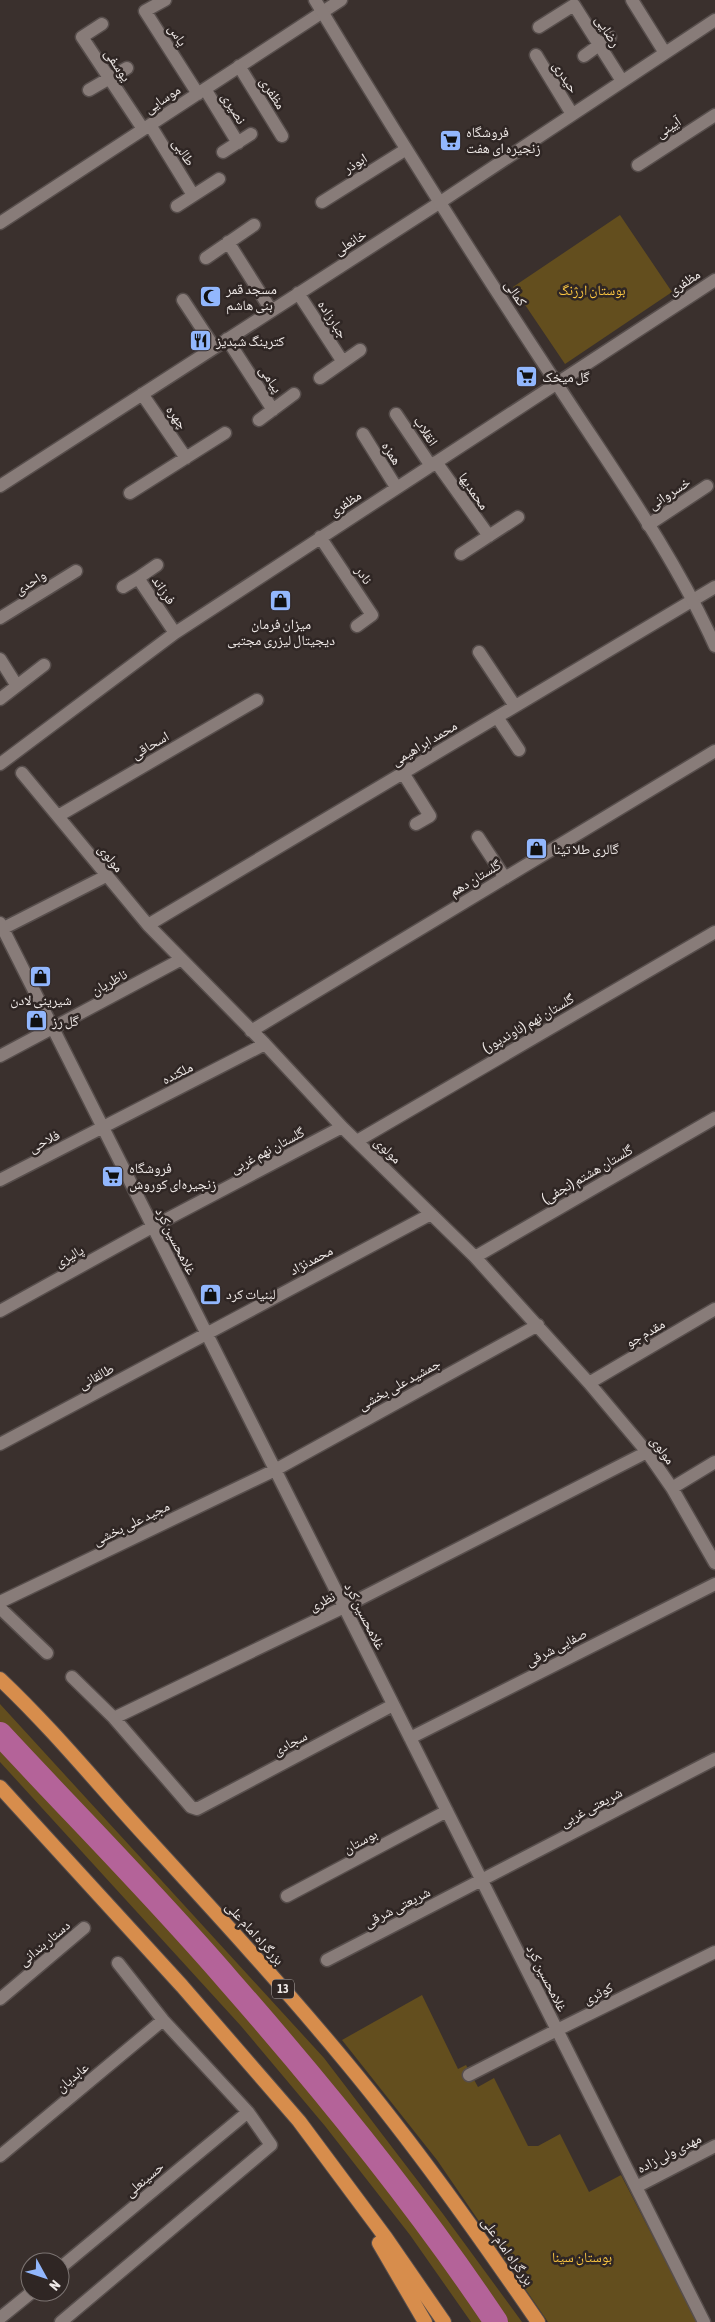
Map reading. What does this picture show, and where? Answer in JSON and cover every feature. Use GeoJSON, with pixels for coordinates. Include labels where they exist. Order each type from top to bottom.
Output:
{"type":"FeatureCollection","features":[{"type":"Feature","properties":{"kind":"highway","name":"بزرگراه امام علی"},"geometry":{"type":"LineString","coordinates":[[0,1679],[59,1740],[241,1941],[346,2062],[498,2262],[538,2322]]}},
{"type":"Feature","properties":{"kind":"highway"},"geometry":{"type":"LineString","coordinates":[[0,1787],[242,2054],[300,2121],[444,2322]]}},
{"type":"Feature","properties":{"kind":"highway"},"geometry":{"type":"LineString","coordinates":[[334,2167],[424,2322]]}},
{"type":"Feature","properties":{"kind":"street","name":"یاس"},"geometry":{"type":"LineString","coordinates":[[165,0],[145,11],[201,91]]}},
{"type":"Feature","properties":{"kind":"street","name":"کمالی"},"geometry":{"type":"LineString","coordinates":[[314,0],[405,150],[648,525],[694,600],[715,646]]}},
{"type":"Feature","properties":{"kind":"street","name":"موسایی"},"geometry":{"type":"LineString","coordinates":[[0,223],[341,0]]}},
{"type":"Feature","properties":{"kind":"street"},"geometry":{"type":"LineString","coordinates":[[632,0],[664,53]]}},
{"type":"Feature","properties":{"kind":"street","name":"رضایی"},"geometry":{"type":"LineString","coordinates":[[540,27],[574,5],[622,81]]}},
{"type":"Feature","properties":{"kind":"street","name":"خانعلی"},"geometry":{"type":"LineString","coordinates":[[0,486],[439,203],[715,20]]}},
{"type":"Feature","properties":{"kind":"street","name":"یوسفی"},"geometry":{"type":"LineString","coordinates":[[102,24],[77,40],[146,127]]}},
{"type":"Feature","properties":{"kind":"street"},"geometry":{"type":"LineString","coordinates":[[584,56],[610,37]]}},
{"type":"Feature","properties":{"kind":"street","name":"حیدری"},"geometry":{"type":"LineString","coordinates":[[536,55],[572,114]]}},
{"type":"Feature","properties":{"kind":"street","name":"مظفری"},"geometry":{"type":"LineString","coordinates":[[239,66],[282,136]]}},
{"type":"Feature","properties":{"kind":"street"},"geometry":{"type":"LineString","coordinates":[[89,90],[127,68]]}},
{"type":"Feature","properties":{"kind":"street","name":"نصیری"},"geometry":{"type":"LineString","coordinates":[[201,91],[238,143]]}},
{"type":"Feature","properties":{"kind":"street","name":"آیینی"},"geometry":{"type":"LineString","coordinates":[[638,165],[715,115]]}},
{"type":"Feature","properties":{"kind":"street","name":"طالبی"},"geometry":{"type":"LineString","coordinates":[[146,127],[193,195]]}},
{"type":"Feature","properties":{"kind":"street"},"geometry":{"type":"LineString","coordinates":[[224,152],[251,134]]}},
{"type":"Feature","properties":{"kind":"street","name":"ابوذر"},"geometry":{"type":"LineString","coordinates":[[322,202],[405,150]]}},
{"type":"Feature","properties":{"kind":"street"},"geometry":{"type":"LineString","coordinates":[[178,206],[219,180]]}},
{"type":"Feature","properties":{"kind":"street"},"geometry":{"type":"LineString","coordinates":[[206,258],[254,225]]}},
{"type":"Feature","properties":{"kind":"street"},"geometry":{"type":"LineString","coordinates":[[228,242],[271,310]]}},
{"type":"Feature","properties":{"kind":"street","name":"مظفری"},"geometry":{"type":"LineString","coordinates":[[0,764],[175,633],[715,280]]}},
{"type":"Feature","properties":{"kind":"street","name":"جبارزاده"},"geometry":{"type":"LineString","coordinates":[[298,293],[343,362]]}},
{"type":"Feature","properties":{"kind":"street"},"geometry":{"type":"LineString","coordinates":[[183,300],[214,347]]}},
{"type":"Feature","properties":{"kind":"street","name":"پیامی"},"geometry":{"type":"LineString","coordinates":[[227,339],[273,410]]}},
{"type":"Feature","properties":{"kind":"street"},"geometry":{"type":"LineString","coordinates":[[320,378],[360,350]]}},
{"type":"Feature","properties":{"kind":"street","name":"چهره"},"geometry":{"type":"LineString","coordinates":[[142,394],[186,458]]}},
{"type":"Feature","properties":{"kind":"street"},"geometry":{"type":"LineString","coordinates":[[258,420],[294,394]]}},
{"type":"Feature","properties":{"kind":"street","name":"انقلاب"},"geometry":{"type":"LineString","coordinates":[[396,414],[433,464]]}},
{"type":"Feature","properties":{"kind":"street"},"geometry":{"type":"LineString","coordinates":[[130,494],[225,433]]}},
{"type":"Feature","properties":{"kind":"street","name":"همزه"},"geometry":{"type":"LineString","coordinates":[[363,434],[396,487]]}},
{"type":"Feature","properties":{"kind":"street","name":"محمدیها"},"geometry":{"type":"LineString","coordinates":[[433,464],[488,536]]}},
{"type":"Feature","properties":{"kind":"street","name":"خسروانی"},"geometry":{"type":"LineString","coordinates":[[648,525],[707,486]]}},
{"type":"Feature","properties":{"kind":"street"},"geometry":{"type":"LineString","coordinates":[[461,554],[518,517]]}},
{"type":"Feature","properties":{"kind":"street","name":"نادر"},"geometry":{"type":"LineString","coordinates":[[320,537],[372,615],[357,626]]}},
{"type":"Feature","properties":{"kind":"street"},"geometry":{"type":"LineString","coordinates":[[138,578],[157,565]]}},
{"type":"Feature","properties":{"kind":"street","name":"واحدی"},"geometry":{"type":"LineString","coordinates":[[0,618],[76,571]]}},
{"type":"Feature","properties":{"kind":"street","name":"فرزاند"},"geometry":{"type":"LineString","coordinates":[[123,587],[138,578],[175,633]]}},
{"type":"Feature","properties":{"kind":"street","name":"محمد ابراهیمی"},"geometry":{"type":"LineString","coordinates":[[148,925],[715,587]]}},
{"type":"Feature","properties":{"kind":"street"},"geometry":{"type":"LineString","coordinates":[[479,652],[515,706]]}},
{"type":"Feature","properties":{"kind":"street"},"geometry":{"type":"LineString","coordinates":[[0,659],[17,686]]}},
{"type":"Feature","properties":{"kind":"street"},"geometry":{"type":"LineString","coordinates":[[0,699],[44,665]]}},
{"type":"Feature","properties":{"kind":"street","name":"اسحاقی"},"geometry":{"type":"LineString","coordinates":[[58,816],[257,700]]}},
{"type":"Feature","properties":{"kind":"street"},"geometry":{"type":"LineString","coordinates":[[497,717],[519,750]]}},
{"type":"Feature","properties":{"kind":"street","name":"گلستان دهم"},"geometry":{"type":"LineString","coordinates":[[251,1030],[715,752]]}},
{"type":"Feature","properties":{"kind":"street","name":"مولوی"},"geometry":{"type":"LineString","coordinates":[[22,773],[106,876],[180,960],[265,1044],[342,1127],[475,1257],[589,1383],[647,1452],[672,1488],[715,1563]]}},
{"type":"Feature","properties":{"kind":"street"},"geometry":{"type":"LineString","coordinates":[[403,773],[430,816],[416,824]]}},
{"type":"Feature","properties":{"kind":"street"},"geometry":{"type":"LineString","coordinates":[[478,837],[505,878]]}},
{"type":"Feature","properties":{"kind":"street"},"geometry":{"type":"LineString","coordinates":[[1,927],[106,876]]}},
{"type":"Feature","properties":{"kind":"street","name":"غلامحسین کرد"},"geometry":{"type":"LineString","coordinates":[[1,927],[704,2322]]}},
{"type":"Feature","properties":{"kind":"street","name":"گلستان نهم (ناوندپور)"},"geometry":{"type":"LineString","coordinates":[[357,1141],[715,932]]}},
{"type":"Feature","properties":{"kind":"street","name":"ناظریان"},"geometry":{"type":"LineString","coordinates":[[0,1056],[180,960]]}},
{"type":"Feature","properties":{"kind":"street","name":"ملکنده"},"geometry":{"type":"LineString","coordinates":[[102,1128],[265,1044]]}},
{"type":"Feature","properties":{"kind":"street","name":"گلستان هشتم (نجفی)"},"geometry":{"type":"LineString","coordinates":[[475,1257],[715,1118]]}},
{"type":"Feature","properties":{"kind":"street","name":"گلستان نهم غربی"},"geometry":{"type":"LineString","coordinates":[[152,1227],[342,1127]]}},
{"type":"Feature","properties":{"kind":"street","name":"فلاحی"},"geometry":{"type":"LineString","coordinates":[[0,1180],[102,1128]]}},
{"type":"Feature","properties":{"kind":"street","name":"محمدنژاد"},"geometry":{"type":"LineString","coordinates":[[206,1334],[431,1214]]}},
{"type":"Feature","properties":{"kind":"street","name":"پالیزی"},"geometry":{"type":"LineString","coordinates":[[0,1311],[152,1227]]}},
{"type":"Feature","properties":{"kind":"street","name":"مقدم جو"},"geometry":{"type":"LineString","coordinates":[[589,1383],[715,1309]]}},
{"type":"Feature","properties":{"kind":"street","name":"جمشید علی بخشی"},"geometry":{"type":"LineString","coordinates":[[275,1470],[538,1325]]}},
{"type":"Feature","properties":{"kind":"street","name":"طالقانی"},"geometry":{"type":"LineString","coordinates":[[0,1444],[206,1334]]}},
{"type":"Feature","properties":{"kind":"street","name":"نظری"},"geometry":{"type":"LineString","coordinates":[[114,1718],[344,1607],[647,1452]]}},
{"type":"Feature","properties":{"kind":"street"},"geometry":{"type":"LineString","coordinates":[[672,1488],[715,1462]]}},
{"type":"Feature","properties":{"kind":"street","name":"مجید علی بخشی"},"geometry":{"type":"LineString","coordinates":[[0,1602],[275,1470]]}},
{"type":"Feature","properties":{"kind":"street","name":"صفایی شرقی"},"geometry":{"type":"LineString","coordinates":[[410,1738],[715,1584]]}},
{"type":"Feature","properties":{"kind":"street"},"geometry":{"type":"LineString","coordinates":[[0,1608],[47,1654]]}},
{"type":"Feature","properties":{"kind":"street"},"geometry":{"type":"LineString","coordinates":[[72,1677],[114,1718]]}},
{"type":"Feature","properties":{"kind":"street","name":"سجادی"},"geometry":{"type":"LineString","coordinates":[[114,1718],[191,1808],[197,1809],[393,1705]]}},
{"type":"Feature","properties":{"kind":"street","name":"شریعتی غربی"},"geometry":{"type":"LineString","coordinates":[[482,1881],[715,1759]]}},
{"type":"Feature","properties":{"kind":"street","name":"بوستان"},"geometry":{"type":"LineString","coordinates":[[287,1896],[447,1811]]}},
{"type":"Feature","properties":{"kind":"street","name":"شریعتی شرقی"},"geometry":{"type":"LineString","coordinates":[[327,1960],[482,1881]]}},
{"type":"Feature","properties":{"kind":"street","name":"دستار بندانی"},"geometry":{"type":"LineString","coordinates":[[0,1999],[84,1928]]}},
{"type":"Feature","properties":{"kind":"street","name":"کوثری"},"geometry":{"type":"LineString","coordinates":[[469,2076],[715,1952]]}},
{"type":"Feature","properties":{"kind":"street"},"geometry":{"type":"LineString","coordinates":[[61,2322],[270,2145],[248,2112],[163,2020],[118,1963]]}},
{"type":"Feature","properties":{"kind":"street","name":"عابدیان"},"geometry":{"type":"LineString","coordinates":[[0,2156],[163,2020]]}},
{"type":"Feature","properties":{"kind":"street","name":"حسینعلی"},"geometry":{"type":"LineString","coordinates":[[70,2260],[248,2112]]}},
{"type":"Feature","properties":{"kind":"street","name":"مهدی ولی زاده"},"geometry":{"type":"LineString","coordinates":[[636,2187],[715,2146]]}},
{"type":"Feature","properties":{"kind":"street"},"geometry":{"type":"LineString","coordinates":[[0,2318],[20,2302]]}},
{"type":"Feature","properties":{"kind":"green space","name":"بوستان ارژنگ"},"geometry":{"type":"Polygon","coordinates":[[[620,215],[672,292],[565,364],[513,287],[620,215]]]}},
{"type":"Feature","properties":{"kind":"green space"},"geometry":{"type":"Polygon","coordinates":[[[0,1704],[324,2058],[443,2214],[522,2322],[471,2322],[410,2235],[325,2126],[241,2026],[0,1762],[0,1704]]]}},
{"type":"Feature","properties":{"kind":"green space","name":"بوستان سینا"},"geometry":{"type":"Polygon","coordinates":[[[422,1995],[458,2069],[466,2065],[478,2087],[494,2078],[528,2146],[538,2146],[560,2134],[589,2192],[621,2175],[697,2322],[548,2322],[437,2160],[342,2040],[422,1995]]]}},
{"type":"Feature","properties":{"kind":"waterway"},"geometry":{"type":"LineString","coordinates":[[0,1734],[173,1918],[300,2063],[434,2233],[496,2322]]}},
{"type":"Feature","properties":{"kind":"place","name":"فروشگاه زنجیره ای هفت"},"geometry":{"type":"Point","coordinates":[450,140]}},
{"type":"Feature","properties":{"kind":"place","name":"مسجد قمر بنی هاشم"},"geometry":{"type":"Point","coordinates":[210,297]}},
{"type":"Feature","properties":{"kind":"place","name":"کترینگ شبدیز"},"geometry":{"type":"Point","coordinates":[200,341]}},
{"type":"Feature","properties":{"kind":"place","name":"گل میخک"},"geometry":{"type":"Point","coordinates":[526,377]}},
{"type":"Feature","properties":{"kind":"place","name":"میزان فرمان دیجیتال لیزری مجتبی"},"geometry":{"type":"Point","coordinates":[281,601]}},
{"type":"Feature","properties":{"kind":"place","name":"گالری طلا تینا"},"geometry":{"type":"Point","coordinates":[537,849]}},
{"type":"Feature","properties":{"kind":"place","name":"شیرینی لادن"},"geometry":{"type":"Point","coordinates":[41,977]}},
{"type":"Feature","properties":{"kind":"place","name":"گل رز"},"geometry":{"type":"Point","coordinates":[36,1021]}},
{"type":"Feature","properties":{"kind":"place","name":"فروشگاه زنجیره‌ای کوروش"},"geometry":{"type":"Point","coordinates":[113,1176]}},
{"type":"Feature","properties":{"kind":"place","name":"لبنیات کرد"},"geometry":{"type":"Point","coordinates":[210,1294]}}]}
